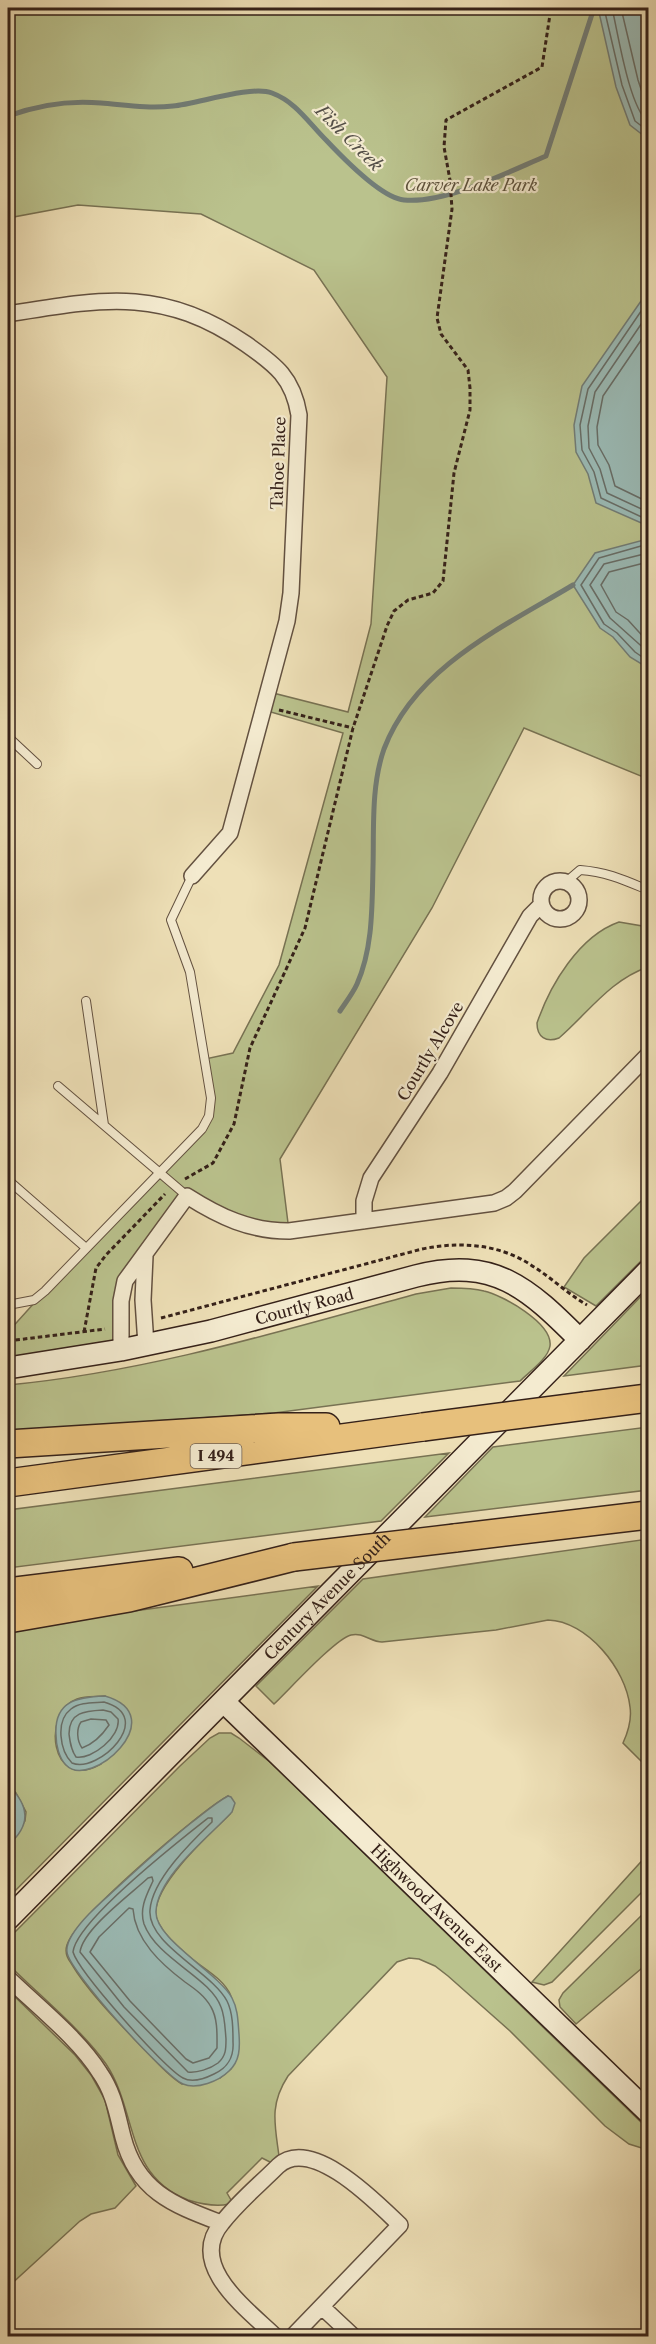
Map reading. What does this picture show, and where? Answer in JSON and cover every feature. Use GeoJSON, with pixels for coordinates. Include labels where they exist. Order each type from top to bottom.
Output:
{"type":"FeatureCollection","features":[{"type":"Feature","properties":{"kind":"highway","name":"I 494"},"geometry":{"type":"LineString","coordinates":[[8,1483],[648,1398]]}},
{"type":"Feature","properties":{"kind":"highway"},"geometry":{"type":"LineString","coordinates":[[8,1444],[279,1427],[423,1427]]}},
{"type":"Feature","properties":{"kind":"highway"},"geometry":{"type":"LineString","coordinates":[[8,1592],[648,1515]]}},
{"type":"Feature","properties":{"kind":"highway"},"geometry":{"type":"LineString","coordinates":[[8,1619],[129,1598],[294,1557]]}},
{"type":"Feature","properties":{"kind":"street","name":"Tahoe Place"},"geometry":{"type":"LineString","coordinates":[[8,314],[110,300],[152,303],[177,309],[213,324],[240,340],[281,371],[296,399],[299,415],[291,593],[287,621],[230,833],[192,876]]}},
{"type":"Feature","properties":{"kind":"street"},"geometry":{"type":"LineString","coordinates":[[554,882],[566,882],[574,888],[579,898],[578,906],[572,914],[563,919],[546,914],[541,905],[541,896],[545,888],[554,882]]}},
{"type":"Feature","properties":{"kind":"street","name":"Courtly Alcove"},"geometry":{"type":"LineString","coordinates":[[364,1221],[365,1196],[374,1174],[440,1073],[530,916],[541,905]]}},
{"type":"Feature","properties":{"kind":"street"},"geometry":{"type":"LineString","coordinates":[[121,1350],[121,1301],[125,1281],[188,1196],[226,1219],[268,1231],[289,1231],[485,1205],[504,1199],[515,1191],[648,1055]]}},
{"type":"Feature","properties":{"kind":"street"},"geometry":{"type":"LineString","coordinates":[[145,1256],[143,1300],[146,1345]]}},
{"type":"Feature","properties":{"kind":"street","name":"Courtly Road"},"geometry":{"type":"LineString","coordinates":[[8,1368],[121,1350],[211,1331],[416,1276],[461,1270],[487,1273],[517,1285],[541,1302],[580,1340]]}},
{"type":"Feature","properties":{"kind":"street","name":"Century Avenue South"},"geometry":{"type":"LineString","coordinates":[[8,1919],[648,1271]]}},
{"type":"Feature","properties":{"kind":"street","name":"Highwood Avenue East"},"geometry":{"type":"LineString","coordinates":[[224,1702],[648,2112]]}},
{"type":"Feature","properties":{"kind":"street"},"geometry":{"type":"LineString","coordinates":[[8,1978],[96,2066],[112,2095],[127,2150],[135,2166],[152,2188],[171,2202],[221,2223]]}},
{"type":"Feature","properties":{"kind":"street"},"geometry":{"type":"LineString","coordinates":[[275,2337],[230,2291],[215,2270],[212,2261],[212,2246],[221,2223],[281,2162],[297,2158],[313,2159],[328,2165],[400,2225],[293,2337]]}},
{"type":"Feature","properties":{"kind":"street"},"geometry":{"type":"LineString","coordinates":[[322,2307],[353,2337]]}},
{"type":"Feature","properties":{"kind":"lane"},"geometry":{"type":"LineString","coordinates":[[8,737],[37,764]]}},
{"type":"Feature","properties":{"kind":"lane"},"geometry":{"type":"LineString","coordinates":[[566,882],[580,870],[597,871],[609,873],[648,891]]}},
{"type":"Feature","properties":{"kind":"lane"},"geometry":{"type":"LineString","coordinates":[[8,1305],[34,1300],[202,1129],[208,1116],[211,1098],[190,972],[171,921],[192,876]]}},
{"type":"Feature","properties":{"kind":"lane"},"geometry":{"type":"LineString","coordinates":[[86,1001],[104,1125]]}},
{"type":"Feature","properties":{"kind":"lane"},"geometry":{"type":"LineString","coordinates":[[58,1086],[188,1196]]}},
{"type":"Feature","properties":{"kind":"lane"},"geometry":{"type":"LineString","coordinates":[[8,1180],[86,1248]]}},
{"type":"Feature","properties":{"kind":"path"},"geometry":{"type":"LineString","coordinates":[[84,1332],[96,1268],[174,1185],[213,1163],[234,1124],[250,1048],[305,928],[353,728],[387,626],[394,611],[408,600],[433,593],[443,581],[454,473],[470,410],[468,370],[441,334],[437,318],[452,209],[444,147],[446,120],[542,68],[551,8]]}},
{"type":"Feature","properties":{"kind":"path"},"geometry":{"type":"LineString","coordinates":[[266,706],[353,728]]}},
{"type":"Feature","properties":{"kind":"green space","name":"Carver Lake Park"},"geometry":{"type":"Polygon","coordinates":[[[8,8],[648,8],[648,779],[524,728],[432,908],[280,1159],[289,1231],[268,1231],[187,1196],[125,1281],[121,1350],[8,1368],[8,1332],[209,1116],[205,1059],[233,1053],[279,965],[343,733],[264,710],[269,692],[348,712],[371,624],[387,377],[314,270],[201,214],[78,205],[8,218],[8,8]]]}},
{"type":"Feature","properties":{"kind":"green space"},"geometry":{"type":"Polygon","coordinates":[[[619,922],[648,927],[648,967],[622,980],[559,1038],[550,1040],[543,1038],[537,1028],[537,1023],[558,978],[591,938],[619,922]]]}},
{"type":"Feature","properties":{"kind":"green space"},"geometry":{"type":"Polygon","coordinates":[[[648,1194],[648,1254],[596,1306],[564,1287],[584,1258],[648,1194]]]}},
{"type":"Feature","properties":{"kind":"green space"},"geometry":{"type":"Polygon","coordinates":[[[451,1288],[476,1289],[502,1298],[525,1311],[549,1337],[550,1346],[546,1356],[520,1381],[274,1413],[8,1431],[8,1385],[60,1379],[163,1360],[264,1336],[416,1294],[451,1288]]]}},
{"type":"Feature","properties":{"kind":"green space"},"geometry":{"type":"Polygon","coordinates":[[[648,1289],[648,1365],[564,1376],[648,1289]]]}},
{"type":"Feature","properties":{"kind":"green space"},"geometry":{"type":"Polygon","coordinates":[[[648,1427],[648,1490],[425,1517],[493,1447],[648,1427]]]}},
{"type":"Feature","properties":{"kind":"green space"},"geometry":{"type":"Polygon","coordinates":[[[449,1453],[381,1521],[8,1568],[8,1510],[449,1453]]]}},
{"type":"Feature","properties":{"kind":"green space"},"geometry":{"type":"Polygon","coordinates":[[[648,1539],[648,1768],[623,1743],[629,1726],[630,1707],[627,1692],[613,1663],[590,1638],[563,1622],[548,1620],[496,1630],[382,1642],[355,1634],[334,1646],[274,1704],[256,1686],[363,1579],[648,1539]]]}},
{"type":"Feature","properties":{"kind":"green space"},"geometry":{"type":"Polygon","coordinates":[[[318,1586],[8,1898],[8,1845],[25,1821],[26,1812],[16,1793],[8,1785],[8,1628],[318,1586]],[[105,1696],[77,1699],[66,1706],[59,1718],[56,1747],[61,1759],[70,1768],[84,1770],[101,1764],[105,1696]]]}},
{"type":"Feature","properties":{"kind":"green space"},"geometry":{"type":"Polygon","coordinates":[[[219,1733],[231,1733],[270,1762],[648,2129],[648,2150],[629,2144],[605,2126],[510,2031],[448,1976],[435,1966],[419,1959],[409,1958],[397,1962],[288,2076],[278,2096],[276,2106],[275,2125],[279,2156],[272,2163],[262,2158],[227,2193],[231,2200],[229,2204],[198,2203],[167,2189],[142,2159],[116,2083],[106,2064],[73,2026],[10,1966],[7,1949],[14,1933],[210,1738],[219,1733]],[[228,1796],[192,1822],[114,1890],[75,1931],[66,1947],[70,1961],[96,1997],[163,2068],[182,2084],[220,2078],[231,2069],[232,2001],[228,1990],[219,1979],[186,1954],[165,1934],[156,1916],[157,1904],[172,1876],[184,1861],[230,1814],[228,1796]]]}},
{"type":"Feature","properties":{"kind":"green space"},"geometry":{"type":"Polygon","coordinates":[[[648,1854],[648,1886],[552,1982],[544,1985],[532,1982],[648,1854]]]}},
{"type":"Feature","properties":{"kind":"green space"},"geometry":{"type":"Polygon","coordinates":[[[648,1909],[648,1963],[576,2024],[560,2007],[559,2000],[563,1993],[648,1909]]]}},
{"type":"Feature","properties":{"kind":"green space"},"geometry":{"type":"Polygon","coordinates":[[[8,1990],[75,2055],[91,2075],[105,2100],[118,2155],[136,2186],[115,2208],[91,2214],[80,2221],[8,2287],[8,1990]]]}},
{"type":"Feature","properties":{"kind":"water"},"geometry":{"type":"Polygon","coordinates":[[[598,8],[648,8],[648,139],[630,125],[616,87],[598,8]]]}},
{"type":"Feature","properties":{"kind":"water"},"geometry":{"type":"Polygon","coordinates":[[[648,291],[648,668],[630,657],[613,637],[600,628],[573,585],[595,553],[644,540],[646,525],[596,503],[588,474],[576,452],[574,425],[582,386],[648,291]]]}},
{"type":"Feature","properties":{"kind":"water"},"geometry":{"type":"Polygon","coordinates":[[[105,1696],[124,1706],[131,1719],[129,1733],[120,1748],[107,1760],[92,1768],[77,1770],[66,1765],[58,1751],[56,1724],[59,1715],[69,1703],[85,1698],[105,1696]]]}},
{"type":"Feature","properties":{"kind":"water"},"geometry":{"type":"Polygon","coordinates":[[[8,1785],[20,1800],[25,1815],[21,1830],[8,1845],[8,1785]]]}},
{"type":"Feature","properties":{"kind":"water"},"geometry":{"type":"Polygon","coordinates":[[[228,1796],[235,1803],[232,1812],[186,1857],[175,1871],[159,1898],[156,1911],[158,1922],[165,1933],[225,1988],[237,2011],[239,2054],[233,2067],[214,2081],[189,2086],[173,2077],[157,2063],[118,2022],[71,1963],[67,1948],[77,1928],[100,1903],[173,1838],[228,1796]]]}},
{"type":"Feature","properties":{"kind":"waterway","name":"Fish Creek"},"geometry":{"type":"LineString","coordinates":[[8,116],[42,106],[65,103],[89,102],[164,107],[238,93],[263,91],[272,93],[295,107],[352,166],[384,192],[404,200],[438,197],[476,186],[546,156],[594,8]]}},
{"type":"Feature","properties":{"kind":"waterway"},"geometry":{"type":"LineString","coordinates":[[340,1011],[357,984],[369,941],[377,778],[384,749],[398,720],[439,672],[464,652],[573,585]]}}]}
